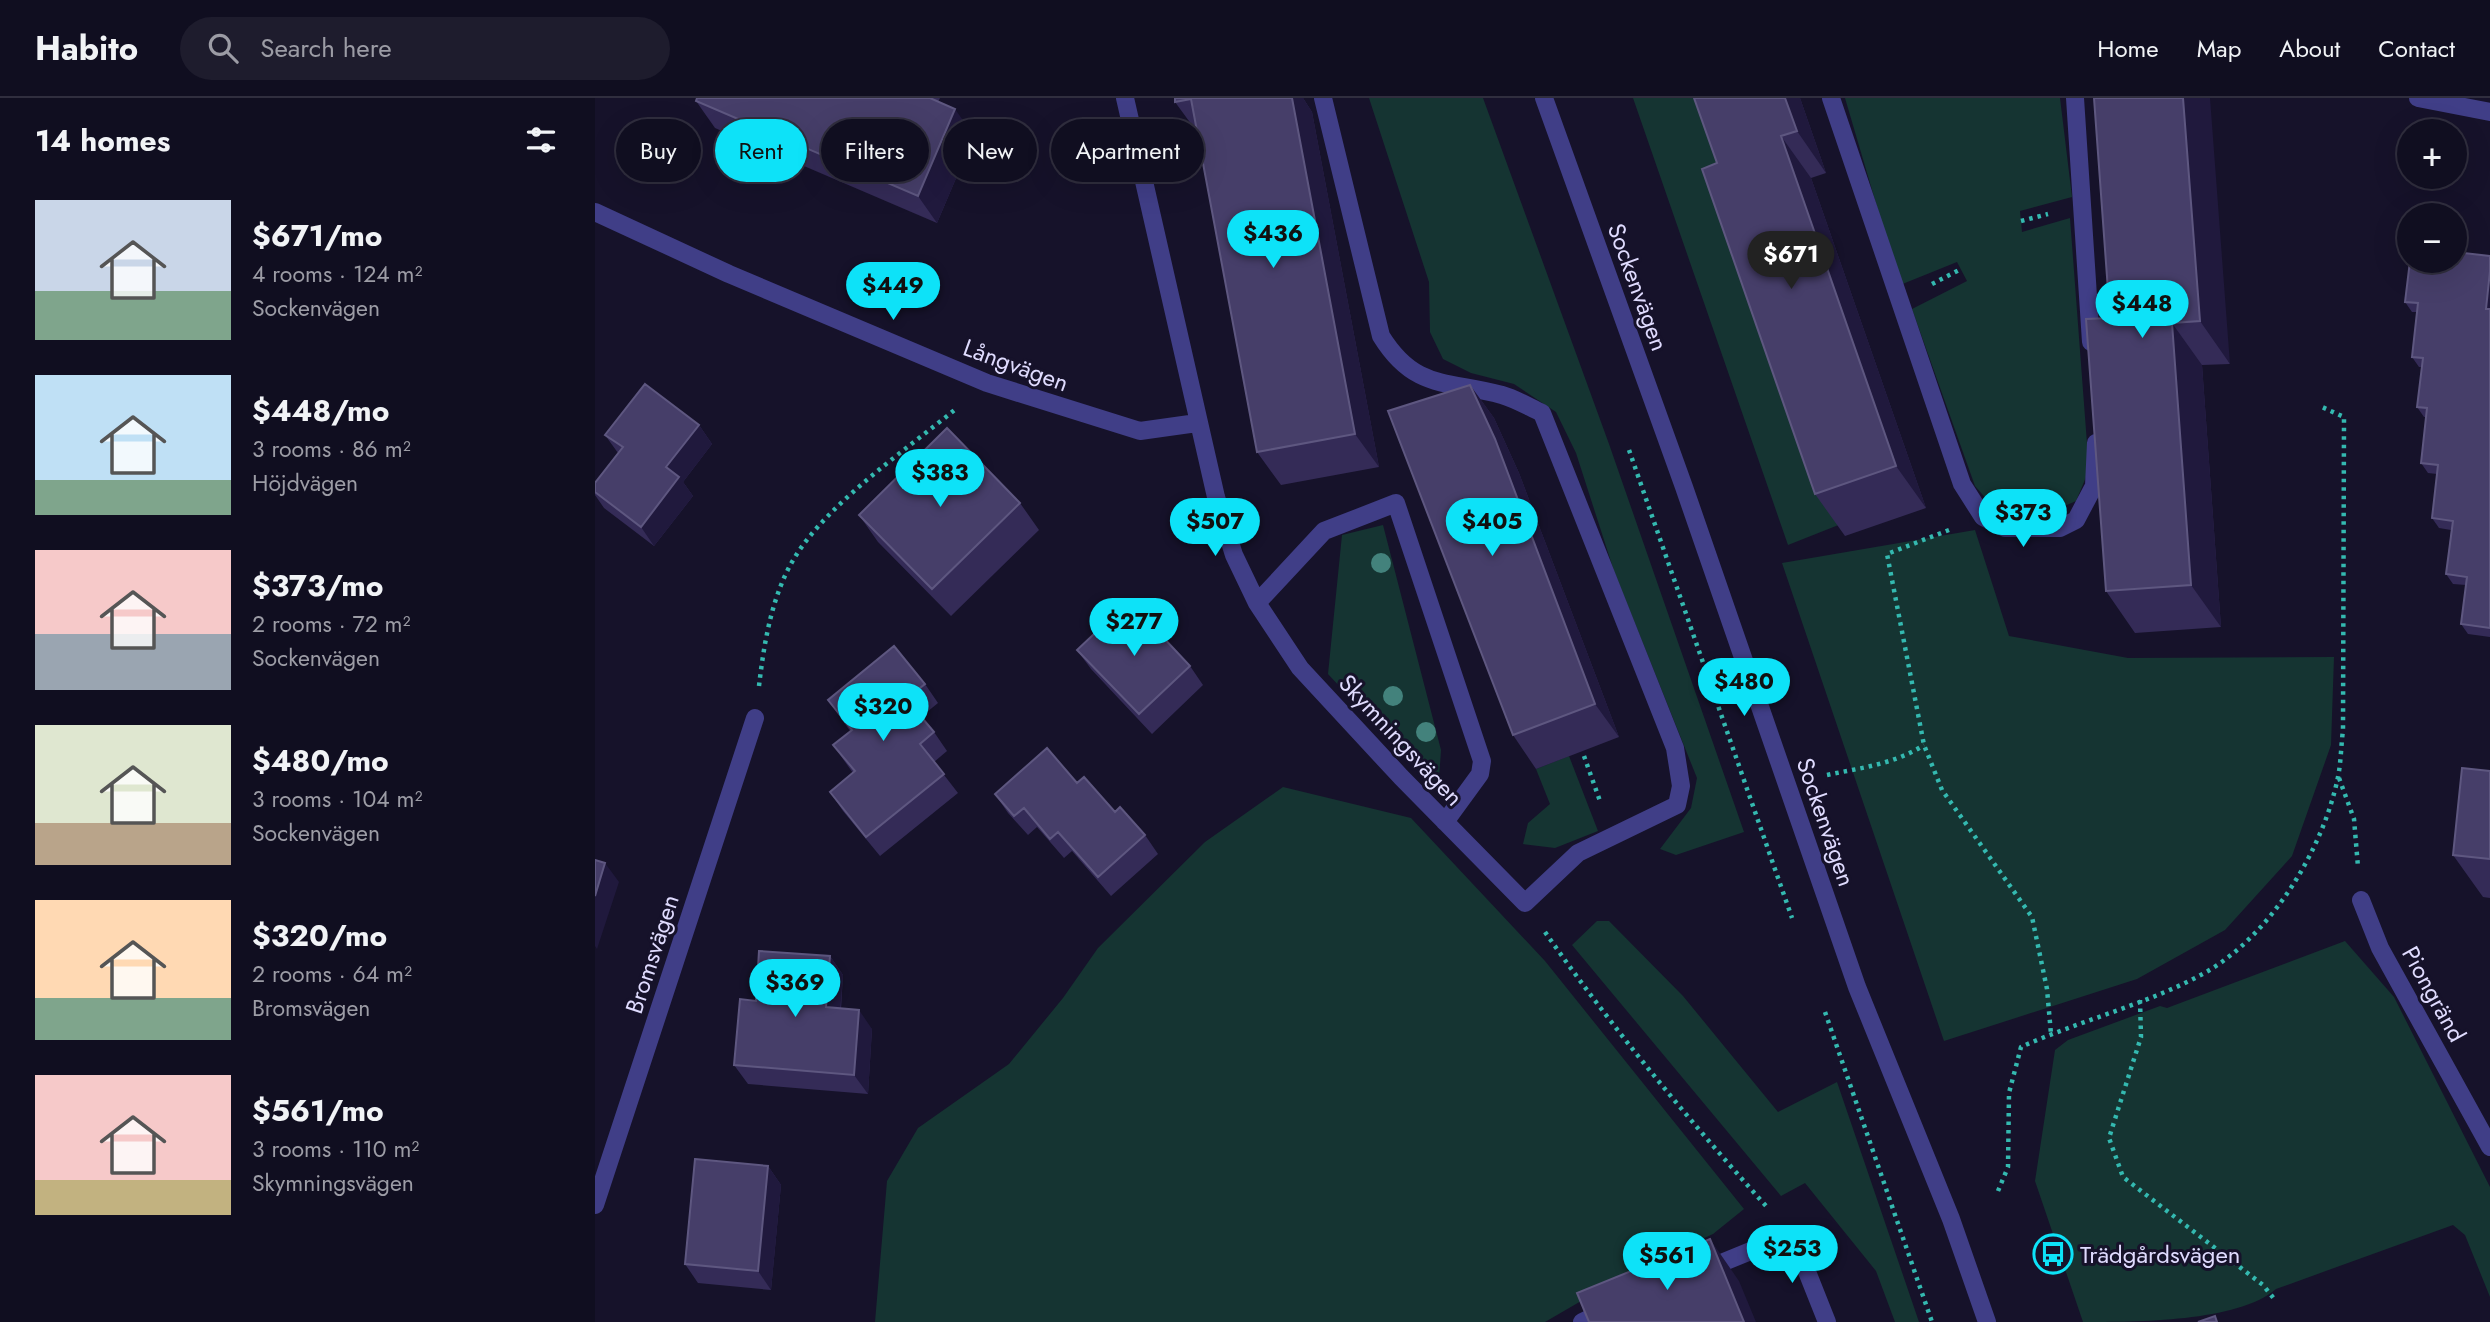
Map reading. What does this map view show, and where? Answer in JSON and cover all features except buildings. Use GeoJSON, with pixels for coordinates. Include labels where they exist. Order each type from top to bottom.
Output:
{"type":"FeatureCollection","features":[{"type":"Feature","properties":{"kind":"street","name":"Skymningsvägen"},"geometry":{"type":"LineString","coordinates":[[1125,98],[1197,423],[1234,555],[1257,603],[1300,668],[1525,903]]}},
{"type":"Feature","properties":{"kind":"street"},"geometry":{"type":"LineString","coordinates":[[1323,98],[1381,336],[1394,358],[1427,378],[1503,395],[1542,413],[1675,748],[1681,786],[1677,805],[1578,853],[1525,903]]}},
{"type":"Feature","properties":{"kind":"street","name":"Sockenvägen"},"geometry":{"type":"LineString","coordinates":[[1544,98],[1684,487],[1857,987],[1951,1219],[1987,1322]]}},
{"type":"Feature","properties":{"kind":"street"},"geometry":{"type":"LineString","coordinates":[[1831,98],[1962,484],[1983,517],[2005,528],[2019,530],[2060,528],[2076,520],[2094,486],[2097,461],[2095,421]]}},
{"type":"Feature","properties":{"kind":"street"},"geometry":{"type":"LineString","coordinates":[[2075,98],[2091,354]]}},
{"type":"Feature","properties":{"kind":"street"},"geometry":{"type":"LineString","coordinates":[[2418,98],[2490,111]]}},
{"type":"Feature","properties":{"kind":"street","name":"Långvägen"},"geometry":{"type":"LineString","coordinates":[[595,212],[729,274],[988,383],[1140,431],[1197,423]]}},
{"type":"Feature","properties":{"kind":"street"},"geometry":{"type":"LineString","coordinates":[[1257,603],[1324,531],[1396,503],[1482,761],[1480,774],[1445,822]]}},
{"type":"Feature","properties":{"kind":"street","name":"Bromsvägen"},"geometry":{"type":"LineString","coordinates":[[595,1205],[755,718]]}},
{"type":"Feature","properties":{"kind":"street","name":"Piongränd"},"geometry":{"type":"LineString","coordinates":[[2361,900],[2380,948],[2490,1147]]}},
{"type":"Feature","properties":{"kind":"street"},"geometry":{"type":"LineString","coordinates":[[1686,1277],[1792,1234],[1827,1322]]}},
{"type":"Feature","properties":{"kind":"street"},"geometry":{"type":"LineString","coordinates":[[1582,1322],[1622,1304]]}},
{"type":"Feature","properties":{"kind":"path"},"geometry":{"type":"LineString","coordinates":[[755,718],[764,648],[777,600],[794,558],[817,528],[834,512],[988,383]]}},
{"type":"Feature","properties":{"kind":"path"},"geometry":{"type":"LineString","coordinates":[[1998,1191],[2008,1167],[2009,1093],[2021,1047],[2207,971],[2247,944],[2270,918],[2306,861],[2338,777],[2343,730],[2344,417],[2322,407]]}},
{"type":"Feature","properties":{"kind":"path"},"geometry":{"type":"LineString","coordinates":[[1628,446],[1794,923]]}},
{"type":"Feature","properties":{"kind":"path"},"geometry":{"type":"LineString","coordinates":[[1983,517],[1887,554],[1924,746],[1942,790],[2032,917],[2047,989],[2051,1034]]}},
{"type":"Feature","properties":{"kind":"path"},"geometry":{"type":"LineString","coordinates":[[1827,775],[1879,764],[1910,754],[1924,746]]}},
{"type":"Feature","properties":{"kind":"path"},"geometry":{"type":"LineString","coordinates":[[1584,756],[1612,835]]}},
{"type":"Feature","properties":{"kind":"path"},"geometry":{"type":"LineString","coordinates":[[2338,777],[2354,819],[2361,900]]}},
{"type":"Feature","properties":{"kind":"path"},"geometry":{"type":"LineString","coordinates":[[1525,903],[1578,979],[1671,1096],[1792,1234]]}},
{"type":"Feature","properties":{"kind":"path"},"geometry":{"type":"LineString","coordinates":[[1821,1000],[1932,1322]]}},
{"type":"Feature","properties":{"kind":"path"},"geometry":{"type":"LineString","coordinates":[[2140,1000],[2141,1038],[2109,1138],[2123,1177],[2263,1285],[2275,1300]]}},
{"type":"Feature","properties":{"kind":"green space"},"geometry":{"type":"Polygon","coordinates":[[[1369,98],[1483,98],[1609,444],[1744,832],[1676,855],[1660,849],[1691,808],[1697,778],[1614,571],[1576,453],[1556,412],[1514,384],[1471,373],[1443,359],[1430,332],[1429,282],[1369,98]]]}},
{"type":"Feature","properties":{"kind":"green space"},"geometry":{"type":"Polygon","coordinates":[[[1633,98],[1709,98],[1841,524],[1788,545],[1633,98]]]}},
{"type":"Feature","properties":{"kind":"green space"},"geometry":{"type":"Polygon","coordinates":[[[1845,98],[2060,98],[2072,197],[2020,211],[2022,232],[2070,218],[2089,470],[2076,501],[2026,523],[1995,509],[1975,486],[1912,309],[1967,281],[1957,262],[1900,285],[1845,98]]]}},
{"type":"Feature","properties":{"kind":"green space"},"geometry":{"type":"Polygon","coordinates":[[[1383,525],[1441,750],[1439,779],[1428,782],[1328,674],[1342,535],[1383,525]]]}},
{"type":"Feature","properties":{"kind":"green space"},"geometry":{"type":"Polygon","coordinates":[[[1975,530],[2009,636],[2128,658],[2334,657],[2331,745],[2292,856],[2225,930],[2137,979],[1944,1041],[1782,563],[1975,530]]]}},
{"type":"Feature","properties":{"kind":"green space"},"geometry":{"type":"Polygon","coordinates":[[[1569,756],[1598,831],[1555,848],[1523,844],[1528,823],[1550,804],[1536,769],[1569,756]]]}},
{"type":"Feature","properties":{"kind":"green space"},"geometry":{"type":"Polygon","coordinates":[[[1283,787],[1411,818],[1545,961],[1744,1209],[1713,1234],[1638,1268],[1545,1322],[875,1322],[887,1181],[918,1128],[1009,1064],[1063,998],[1098,948],[1205,842],[1283,787]]]}},
{"type":"Feature","properties":{"kind":"green space"},"geometry":{"type":"Polygon","coordinates":[[[1597,921],[1609,921],[1683,996],[1778,1112],[1837,1082],[1919,1322],[1895,1322],[1876,1271],[1805,1183],[1781,1196],[1572,945],[1597,921]]]}},
{"type":"Feature","properties":{"kind":"green space"},"geometry":{"type":"Polygon","coordinates":[[[2345,941],[2394,997],[2490,1187],[2490,1297],[2465,1235],[2453,1225],[2276,1289],[2259,1300],[2237,1308],[2185,1318],[2083,1322],[2035,1181],[2055,1050],[2068,1040],[2160,1006],[2167,1008],[2345,941]]]}},
{"type":"Feature","properties":{"kind":"place","name":"Trädgårdsvägen"},"geometry":{"type":"Point","coordinates":[2053,1254]}}]}
